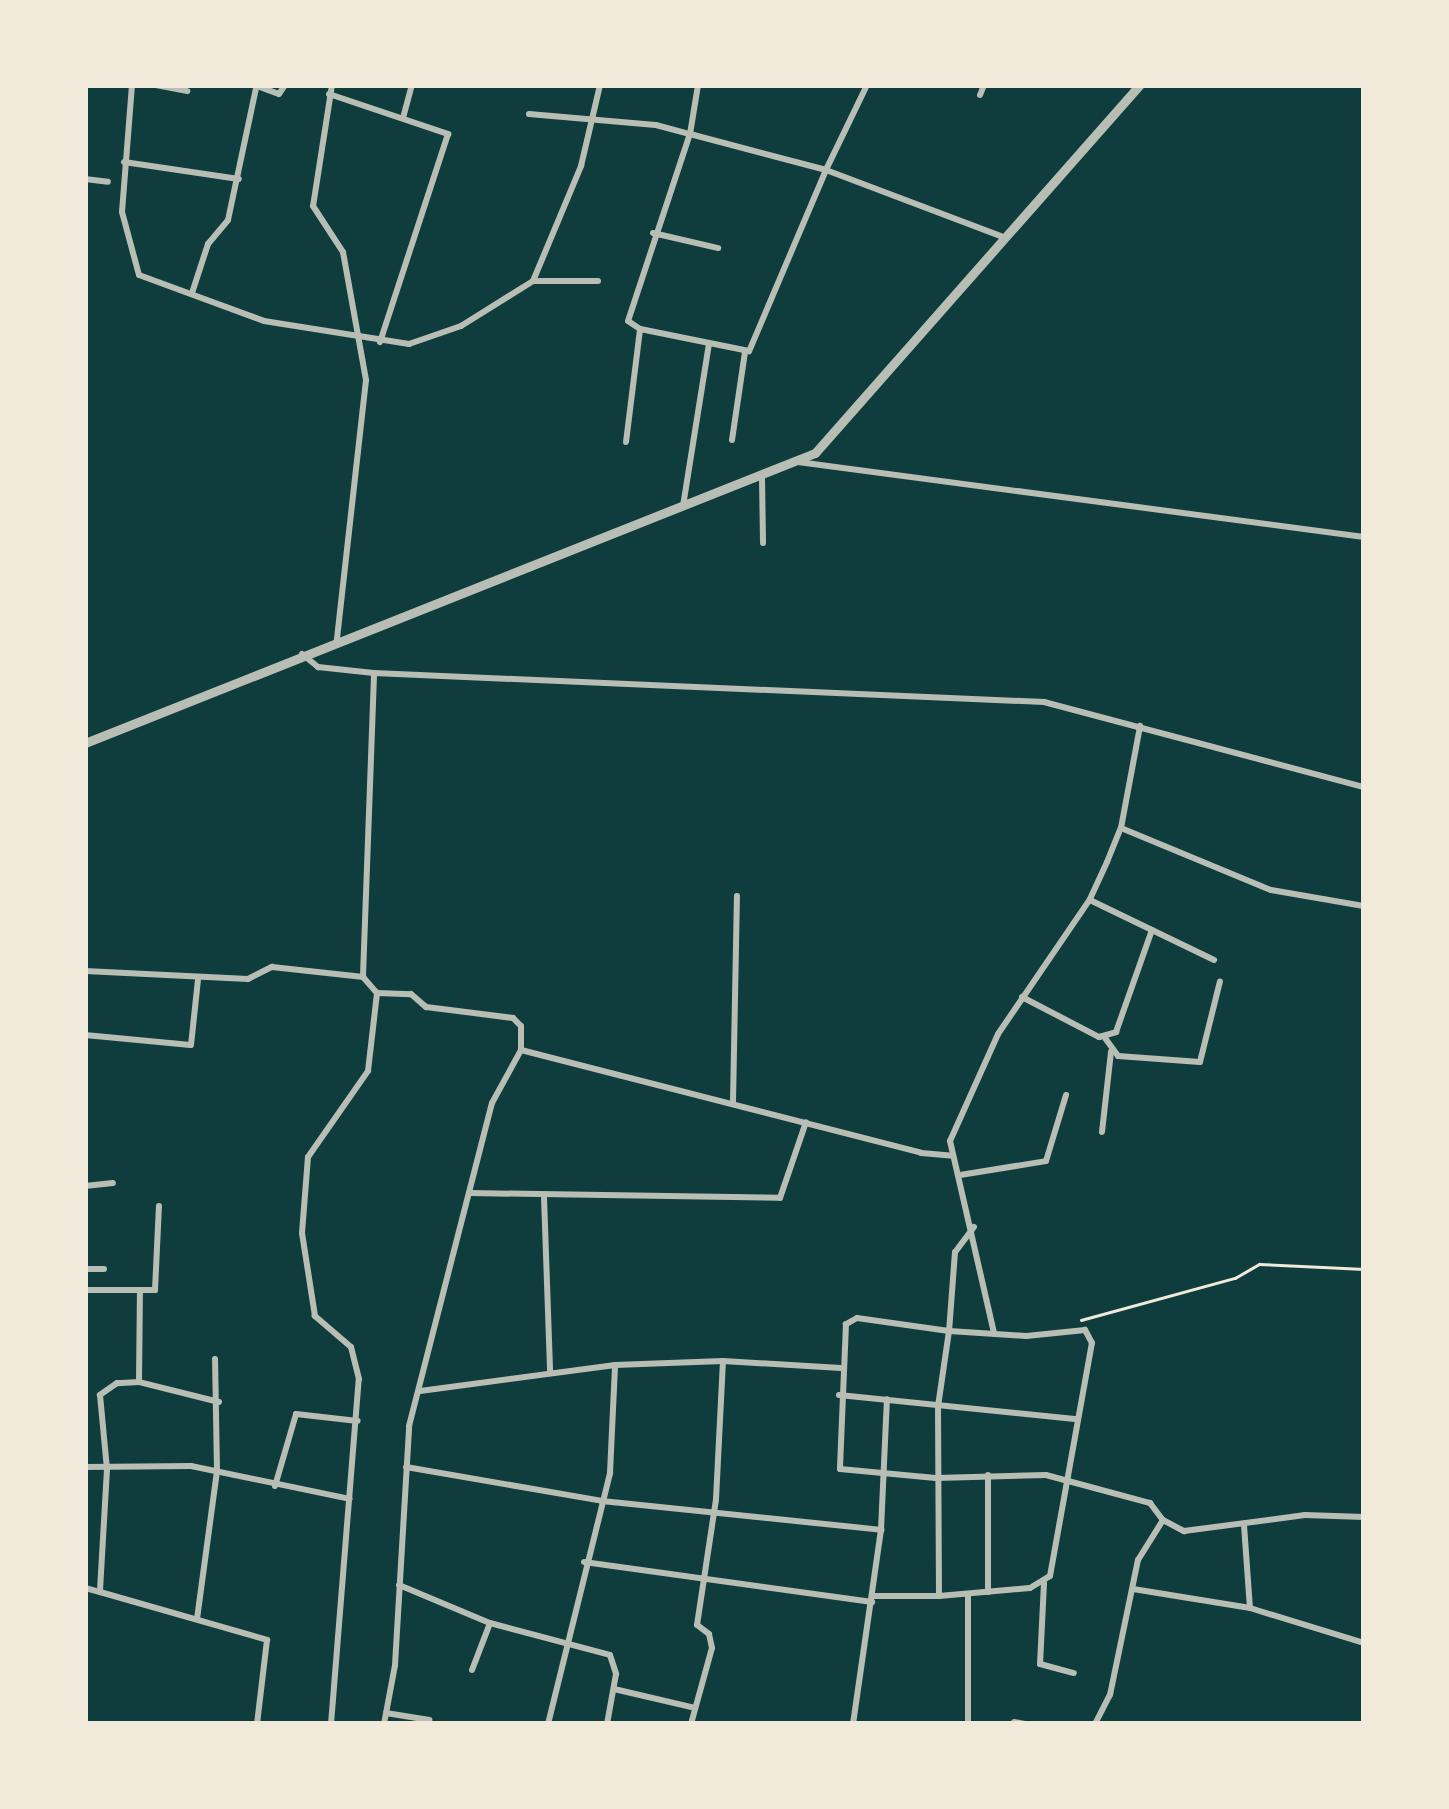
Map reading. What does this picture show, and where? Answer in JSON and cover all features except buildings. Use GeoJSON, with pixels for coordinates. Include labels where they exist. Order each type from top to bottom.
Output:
{"type":"FeatureCollection","features":[{"type":"Feature","properties":{"kind":"street"},"geometry":{"type":"LineString","coordinates":[[132,85],[122,212],[134,268],[145,280],[264,320],[380,342],[438,337],[532,280],[598,281]]}},
{"type":"Feature","properties":{"kind":"street"},"geometry":{"type":"LineString","coordinates":[[156,85],[187,91]]}},
{"type":"Feature","properties":{"kind":"street"},"geometry":{"type":"LineString","coordinates":[[192,293],[208,244],[228,220],[256,87],[279,94],[285,85]]}},
{"type":"Feature","properties":{"kind":"street"},"geometry":{"type":"LineString","coordinates":[[332,85],[313,206],[343,252],[364,340],[365,420],[336,639]]}},
{"type":"Feature","properties":{"kind":"street"},"geometry":{"type":"LineString","coordinates":[[403,118],[412,85]]}},
{"type":"Feature","properties":{"kind":"street"},"geometry":{"type":"LineString","coordinates":[[532,280],[592,122],[600,85]]}},
{"type":"Feature","properties":{"kind":"street"},"geometry":{"type":"LineString","coordinates":[[698,85],[690,134],[628,314],[631,326],[640,329],[745,352]]}},
{"type":"Feature","properties":{"kind":"street"},"geometry":{"type":"LineString","coordinates":[[732,440],[745,352],[765,321],[826,170],[867,85]]}},
{"type":"Feature","properties":{"kind":"street"},"geometry":{"type":"LineString","coordinates":[[980,95],[984,85]]}},
{"type":"Feature","properties":{"kind":"street"},"geometry":{"type":"LineString","coordinates":[[85,744],[301,652],[798,462],[833,438],[1002,236],[1096,141],[1140,85]]}},
{"type":"Feature","properties":{"kind":"street"},"geometry":{"type":"LineString","coordinates":[[330,94],[442,130],[448,138],[380,342]]}},
{"type":"Feature","properties":{"kind":"street"},"geometry":{"type":"LineString","coordinates":[[529,114],[656,125],[826,170],[1002,236]]}},
{"type":"Feature","properties":{"kind":"street"},"geometry":{"type":"LineString","coordinates":[[124,162],[239,179]]}},
{"type":"Feature","properties":{"kind":"street"},"geometry":{"type":"LineString","coordinates":[[85,179],[108,182]]}},
{"type":"Feature","properties":{"kind":"street"},"geometry":{"type":"LineString","coordinates":[[653,233],[718,248]]}},
{"type":"Feature","properties":{"kind":"street"},"geometry":{"type":"LineString","coordinates":[[626,442],[640,329]]}},
{"type":"Feature","properties":{"kind":"street"},"geometry":{"type":"LineString","coordinates":[[683,507],[709,344]]}},
{"type":"Feature","properties":{"kind":"street"},"geometry":{"type":"LineString","coordinates":[[798,462],[1364,538]]}},
{"type":"Feature","properties":{"kind":"street"},"geometry":{"type":"LineString","coordinates":[[762,478],[763,543]]}},
{"type":"Feature","properties":{"kind":"street"},"geometry":{"type":"LineString","coordinates":[[301,652],[318,667],[374,673],[980,696],[1064,706],[1364,786]]}},
{"type":"Feature","properties":{"kind":"street"},"geometry":{"type":"LineString","coordinates":[[363,977],[374,673]]}},
{"type":"Feature","properties":{"kind":"street"},"geometry":{"type":"LineString","coordinates":[[994,1333],[974,1227],[953,1156],[953,1129],[1022,997],[1090,900],[1121,828],[1140,726]]}},
{"type":"Feature","properties":{"kind":"street"},"geometry":{"type":"LineString","coordinates":[[1121,828],[1285,895],[1364,906]]}},
{"type":"Feature","properties":{"kind":"street"},"geometry":{"type":"LineString","coordinates":[[733,1102],[737,896]]}},
{"type":"Feature","properties":{"kind":"street"},"geometry":{"type":"LineString","coordinates":[[1090,900],[1214,960]]}},
{"type":"Feature","properties":{"kind":"street"},"geometry":{"type":"LineString","coordinates":[[1106,1038],[1116,1032],[1152,930]]}},
{"type":"Feature","properties":{"kind":"street"},"geometry":{"type":"LineString","coordinates":[[85,972],[248,979],[272,967],[363,977],[377,993],[411,994],[426,1007],[513,1018],[521,1026],[520,1050],[495,1092],[420,1391],[406,1467],[399,1585],[384,1724]]}},
{"type":"Feature","properties":{"kind":"street"},"geometry":{"type":"LineString","coordinates":[[85,1036],[190,1045],[198,979]]}},
{"type":"Feature","properties":{"kind":"street"},"geometry":{"type":"LineString","coordinates":[[1111,1051],[1200,1062],[1220,981]]}},
{"type":"Feature","properties":{"kind":"street"},"geometry":{"type":"LineString","coordinates":[[331,1724],[358,1421],[357,1365],[347,1342],[315,1316],[302,1232],[310,1151],[368,1071],[377,993]]}},
{"type":"Feature","properties":{"kind":"street"},"geometry":{"type":"LineString","coordinates":[[1022,997],[1106,1038],[1111,1051],[1102,1132]]}},
{"type":"Feature","properties":{"kind":"street"},"geometry":{"type":"LineString","coordinates":[[520,1050],[953,1156]]}},
{"type":"Feature","properties":{"kind":"street"},"geometry":{"type":"LineString","coordinates":[[960,1175],[1046,1161],[1066,1095]]}},
{"type":"Feature","properties":{"kind":"street"},"geometry":{"type":"LineString","coordinates":[[470,1193],[780,1198],[806,1122]]}},
{"type":"Feature","properties":{"kind":"street"},"geometry":{"type":"LineString","coordinates":[[85,1186],[113,1183]]}},
{"type":"Feature","properties":{"kind":"street"},"geometry":{"type":"LineString","coordinates":[[544,1197],[550,1371]]}},
{"type":"Feature","properties":{"kind":"street"},"geometry":{"type":"LineString","coordinates":[[85,1290],[140,1293],[157,1287],[159,1206]]}},
{"type":"Feature","properties":{"kind":"street"},"geometry":{"type":"LineString","coordinates":[[939,1596],[938,1406],[955,1252],[974,1227]]}},
{"type":"Feature","properties":{"kind":"street"},"geometry":{"type":"LineString","coordinates":[[85,1269],[104,1269]]}},
{"type":"Feature","properties":{"kind":"street"},"geometry":{"type":"LineString","coordinates":[[139,1382],[145,1340],[140,1293]]}},
{"type":"Feature","properties":{"kind":"street"},"geometry":{"type":"LineString","coordinates":[[1074,1672],[1040,1664],[1044,1582],[1054,1568],[1068,1479],[1075,1419],[1092,1343],[1079,1329],[994,1333],[850,1319],[839,1394],[840,1468],[884,1476],[1068,1479],[1150,1503],[1163,1520],[1184,1531],[1318,1514],[1364,1517]]}},
{"type":"Feature","properties":{"kind":"street"},"geometry":{"type":"LineString","coordinates":[[197,1619],[217,1470],[216,1360]]}},
{"type":"Feature","properties":{"kind":"street"},"geometry":{"type":"LineString","coordinates":[[420,1391],[615,1364],[723,1361],[841,1368]]}},
{"type":"Feature","properties":{"kind":"street"},"geometry":{"type":"LineString","coordinates":[[691,1724],[712,1648],[709,1634],[697,1625],[714,1513],[723,1361]]}},
{"type":"Feature","properties":{"kind":"street"},"geometry":{"type":"LineString","coordinates":[[548,1724],[563,1647],[610,1473],[615,1364]]}},
{"type":"Feature","properties":{"kind":"street"},"geometry":{"type":"LineString","coordinates":[[100,1592],[106,1469],[100,1395],[117,1383],[139,1382],[219,1402]]}},
{"type":"Feature","properties":{"kind":"street"},"geometry":{"type":"LineString","coordinates":[[839,1394],[1075,1419]]}},
{"type":"Feature","properties":{"kind":"street"},"geometry":{"type":"LineString","coordinates":[[853,1724],[880,1530],[888,1399]]}},
{"type":"Feature","properties":{"kind":"street"},"geometry":{"type":"LineString","coordinates":[[275,1487],[296,1414],[358,1421]]}},
{"type":"Feature","properties":{"kind":"street"},"geometry":{"type":"LineString","coordinates":[[85,1467],[217,1470],[275,1487],[350,1499]]}},
{"type":"Feature","properties":{"kind":"street"},"geometry":{"type":"LineString","coordinates":[[406,1467],[602,1501],[880,1530]]}},
{"type":"Feature","properties":{"kind":"street"},"geometry":{"type":"LineString","coordinates":[[988,1475],[988,1592]]}},
{"type":"Feature","properties":{"kind":"street"},"geometry":{"type":"LineString","coordinates":[[1095,1724],[1110,1695],[1142,1551],[1163,1520]]}},
{"type":"Feature","properties":{"kind":"street"},"geometry":{"type":"LineString","coordinates":[[1244,1525],[1250,1608]]}},
{"type":"Feature","properties":{"kind":"street"},"geometry":{"type":"LineString","coordinates":[[584,1562],[872,1599],[968,1594],[1044,1582]]}},
{"type":"Feature","properties":{"kind":"street"},"geometry":{"type":"LineString","coordinates":[[399,1585],[490,1623],[563,1647],[610,1655],[614,1690],[607,1724]]}},
{"type":"Feature","properties":{"kind":"street"},"geometry":{"type":"LineString","coordinates":[[85,1588],[267,1640],[257,1724]]}},
{"type":"Feature","properties":{"kind":"street"},"geometry":{"type":"LineString","coordinates":[[1133,1588],[1250,1608],[1364,1643]]}},
{"type":"Feature","properties":{"kind":"street"},"geometry":{"type":"LineString","coordinates":[[968,1594],[968,1724]]}},
{"type":"Feature","properties":{"kind":"street"},"geometry":{"type":"LineString","coordinates":[[472,1670],[490,1623]]}},
{"type":"Feature","properties":{"kind":"street"},"geometry":{"type":"LineString","coordinates":[[614,1690],[696,1708]]}},
{"type":"Feature","properties":{"kind":"street"},"geometry":{"type":"LineString","coordinates":[[386,1712],[429,1720]]}},
{"type":"Feature","properties":{"kind":"street"},"geometry":{"type":"LineString","coordinates":[[1014,1722],[1025,1724]]}},
{"type":"Feature","properties":{"kind":"path"},"geometry":{"type":"LineString","coordinates":[[1079,1329],[1084,1317],[1235,1278],[1259,1264],[1364,1268]]}}]}
